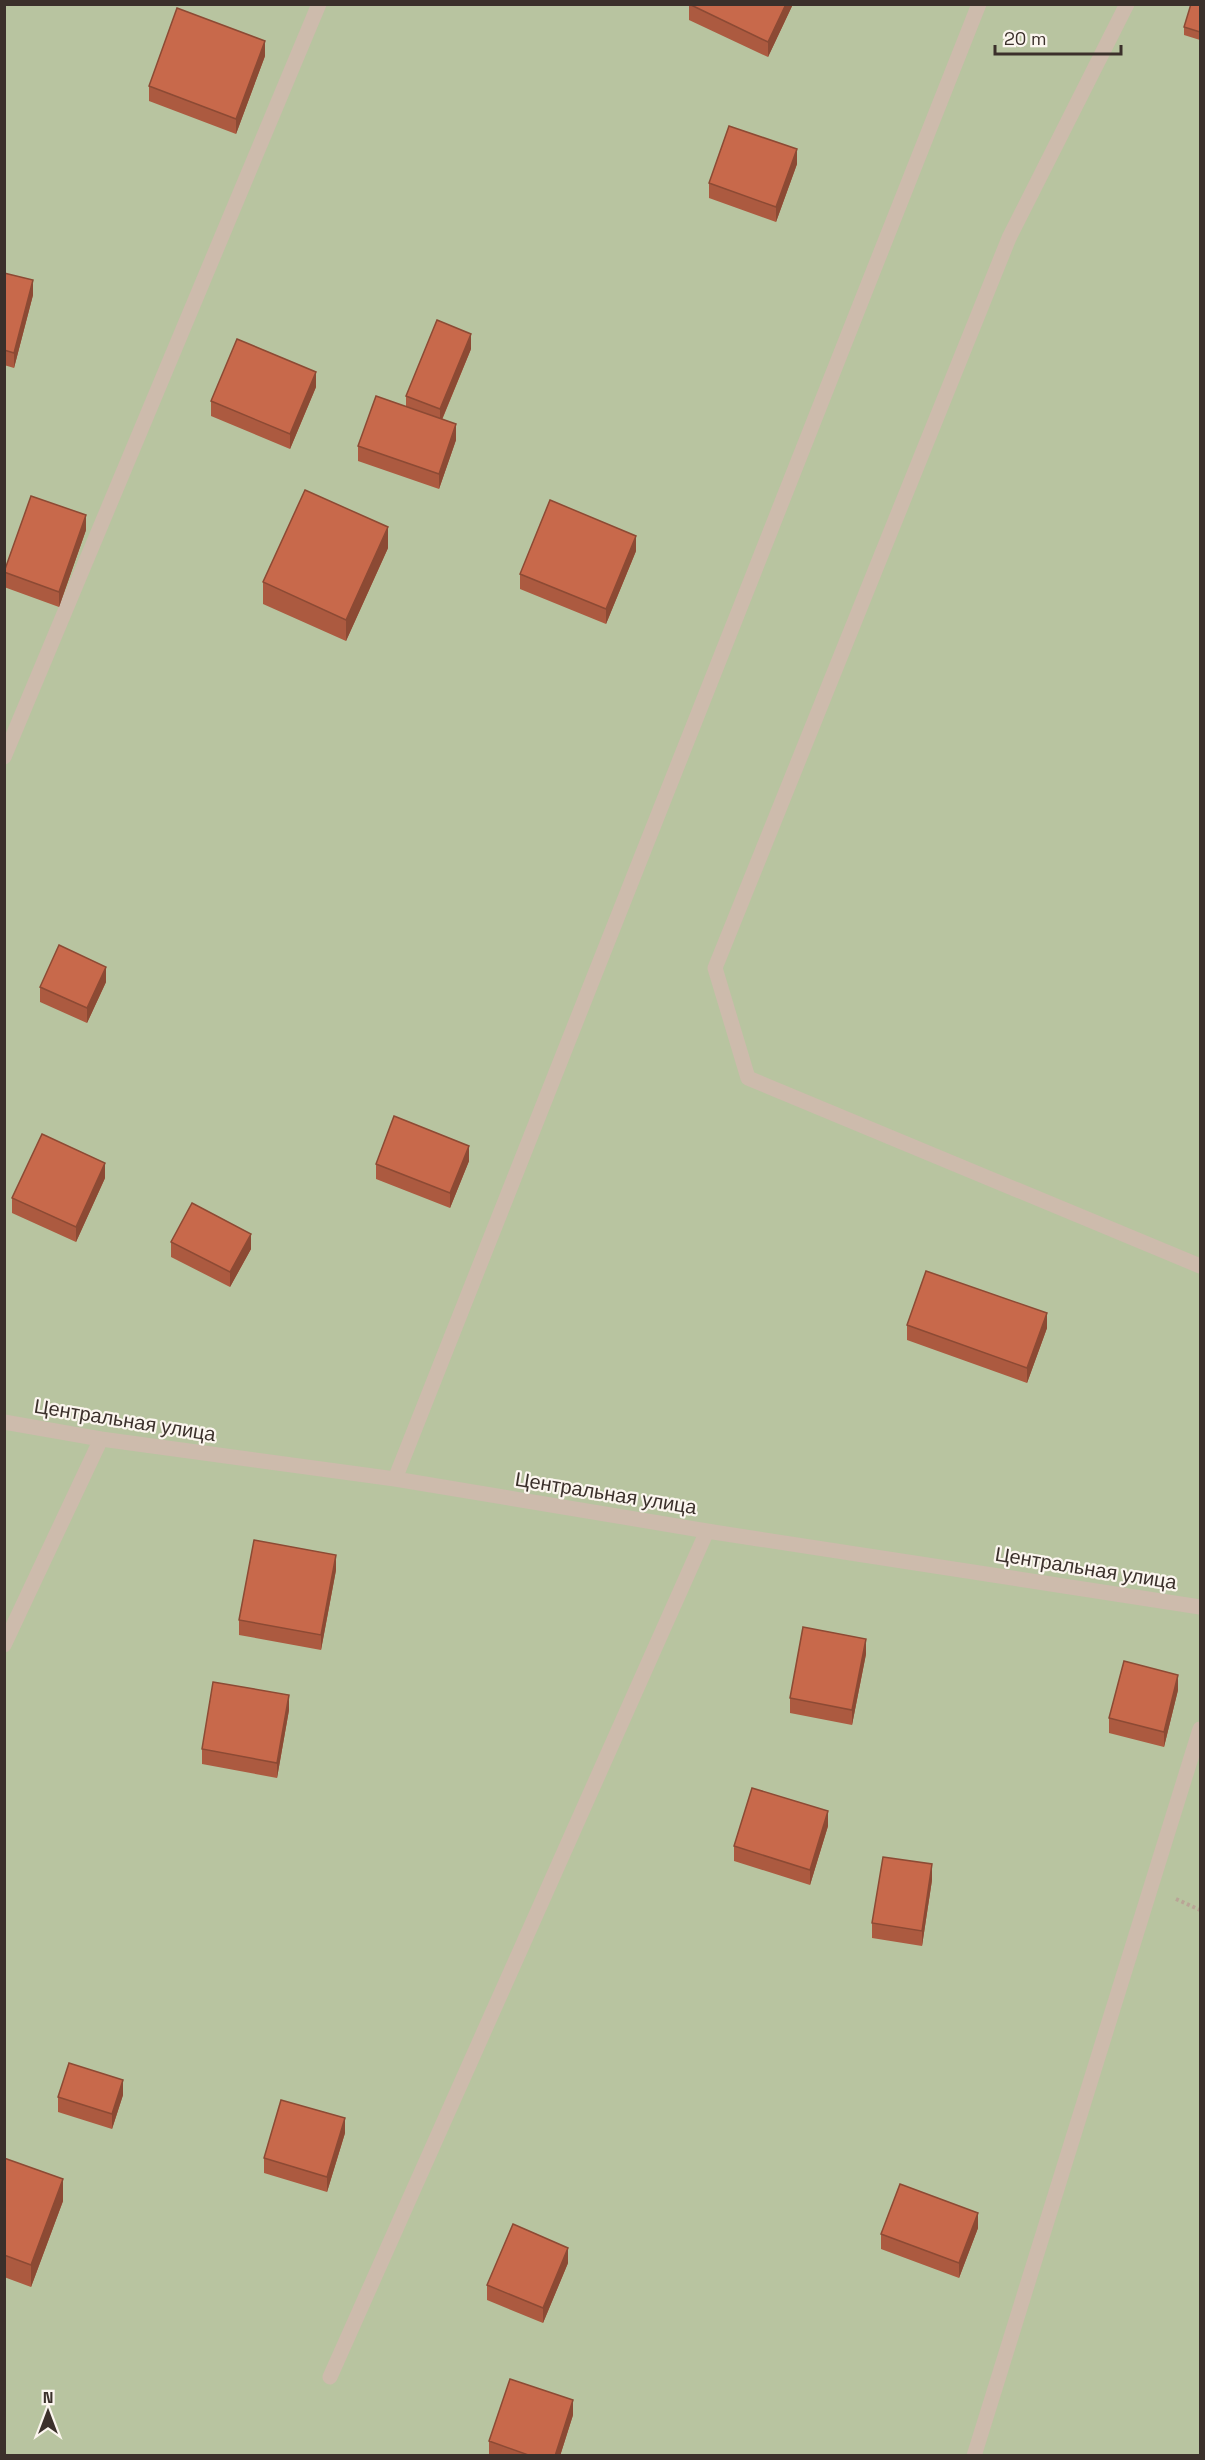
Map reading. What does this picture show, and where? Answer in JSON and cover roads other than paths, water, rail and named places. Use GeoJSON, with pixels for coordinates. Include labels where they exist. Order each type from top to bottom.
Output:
{"type":"FeatureCollection","features":[{"type":"Feature","properties":{"kind":"street"},"geometry":{"type":"LineString","coordinates":[[4,757],[319,4]]}},
{"type":"Feature","properties":{"kind":"street"},"geometry":{"type":"LineString","coordinates":[[395,1479],[980,4]]}},
{"type":"Feature","properties":{"kind":"street"},"geometry":{"type":"LineString","coordinates":[[1127,4],[1009,238],[715,968],[748,1078],[1200,1266]]}},
{"type":"Feature","properties":{"kind":"street","name":"Центральная улица"},"geometry":{"type":"LineString","coordinates":[[4,1422],[101,1439],[395,1479],[707,1531],[1200,1607]]}},
{"type":"Feature","properties":{"kind":"street"},"geometry":{"type":"LineString","coordinates":[[4,1645],[101,1439]]}},
{"type":"Feature","properties":{"kind":"street"},"geometry":{"type":"LineString","coordinates":[[330,2377],[707,1531]]}},
{"type":"Feature","properties":{"kind":"street"},"geometry":{"type":"LineString","coordinates":[[974,2456],[1200,1729]]}}]}
